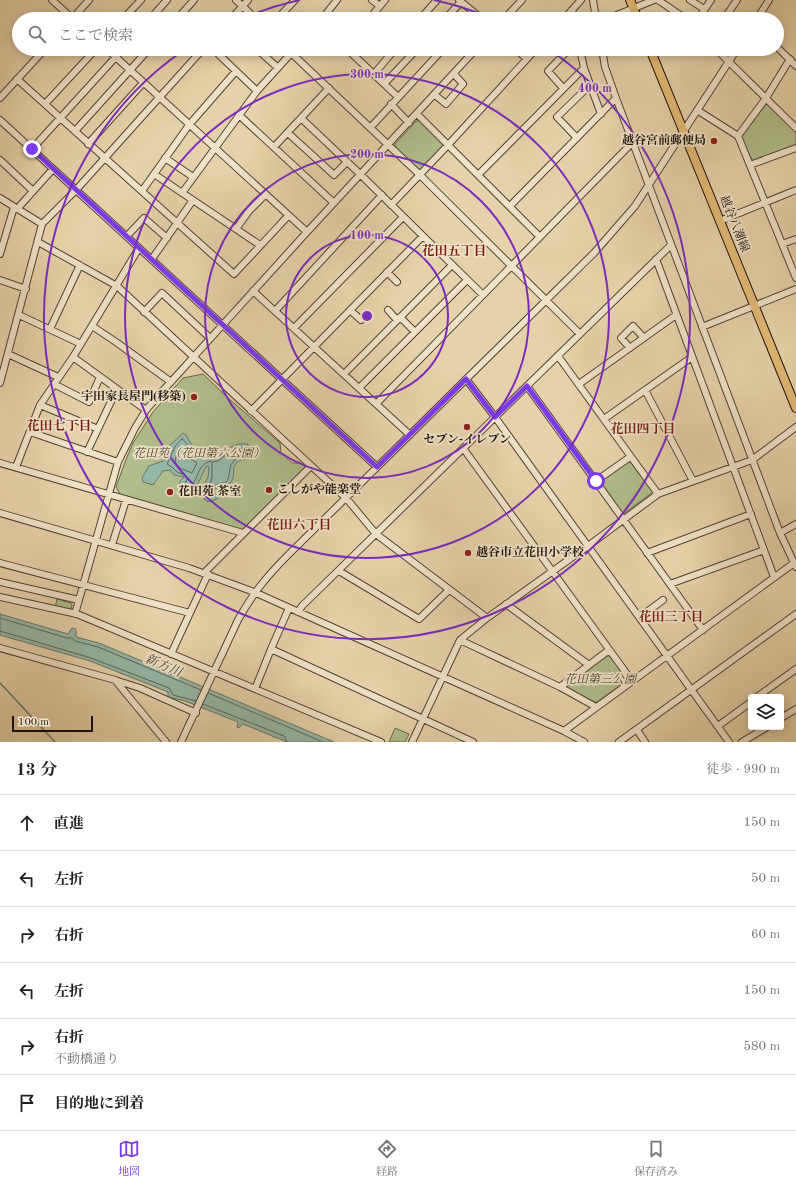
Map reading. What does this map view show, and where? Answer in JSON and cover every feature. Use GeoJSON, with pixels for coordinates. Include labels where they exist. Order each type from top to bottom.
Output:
{"type":"FeatureCollection","features":[{"type":"Feature","properties":{"kind":"main road"},"geometry":{"type":"LineString","coordinates":[[630,0],[635,12]]}},
{"type":"Feature","properties":{"kind":"main road","name":"越谷八潮線"},"geometry":{"type":"LineString","coordinates":[[653,56],[796,408]]}},
{"type":"Feature","properties":{"kind":"street"},"geometry":{"type":"LineString","coordinates":[[52,0],[65,12]]}},
{"type":"Feature","properties":{"kind":"street"},"geometry":{"type":"LineString","coordinates":[[79,12],[89,0]]}},
{"type":"Feature","properties":{"kind":"street"},"geometry":{"type":"LineString","coordinates":[[130,12],[141,0]]}},
{"type":"Feature","properties":{"kind":"street"},"geometry":{"type":"LineString","coordinates":[[156,12],[167,0]]}},
{"type":"Feature","properties":{"kind":"street"},"geometry":{"type":"LineString","coordinates":[[236,0],[248,12]]}},
{"type":"Feature","properties":{"kind":"street"},"geometry":{"type":"LineString","coordinates":[[237,12],[248,0]]}},
{"type":"Feature","properties":{"kind":"street"},"geometry":{"type":"LineString","coordinates":[[284,12],[295,0]]}},
{"type":"Feature","properties":{"kind":"street"},"geometry":{"type":"LineString","coordinates":[[328,12],[337,0]]}},
{"type":"Feature","properties":{"kind":"street"},"geometry":{"type":"LineString","coordinates":[[372,0],[380,6]]}},
{"type":"Feature","properties":{"kind":"street"},"geometry":{"type":"LineString","coordinates":[[375,12],[385,0]]}},
{"type":"Feature","properties":{"kind":"street"},"geometry":{"type":"LineString","coordinates":[[426,12],[436,0]]}},
{"type":"Feature","properties":{"kind":"street"},"geometry":{"type":"LineString","coordinates":[[511,12],[522,0]]}},
{"type":"Feature","properties":{"kind":"street"},"geometry":{"type":"LineString","coordinates":[[572,10],[581,0]]}},
{"type":"Feature","properties":{"kind":"street"},"geometry":{"type":"LineString","coordinates":[[593,0],[595,12]]}},
{"type":"Feature","properties":{"kind":"street"},"geometry":{"type":"LineString","coordinates":[[626,12],[654,0]]}},
{"type":"Feature","properties":{"kind":"street"},"geometry":{"type":"LineString","coordinates":[[658,0],[676,12]]}},
{"type":"Feature","properties":{"kind":"street"},"geometry":{"type":"LineString","coordinates":[[690,0],[704,9]]}},
{"type":"Feature","properties":{"kind":"street"},"geometry":{"type":"LineString","coordinates":[[702,12],[711,0]]}},
{"type":"Feature","properties":{"kind":"street"},"geometry":{"type":"LineString","coordinates":[[729,12],[737,0]]}},
{"type":"Feature","properties":{"kind":"street"},"geometry":{"type":"LineString","coordinates":[[761,12],[769,0]]}},
{"type":"Feature","properties":{"kind":"street"},"geometry":{"type":"LineString","coordinates":[[182,12],[191,1]]}},
{"type":"Feature","properties":{"kind":"street"},"geometry":{"type":"LineString","coordinates":[[451,12],[460,1],[473,12]]}},
{"type":"Feature","properties":{"kind":"street"},"geometry":{"type":"LineString","coordinates":[[784,53],[796,66]]}},
{"type":"Feature","properties":{"kind":"street"},"geometry":{"type":"LineString","coordinates":[[0,98],[38,56]]}},
{"type":"Feature","properties":{"kind":"street"},"geometry":{"type":"LineString","coordinates":[[45,104],[90,56]]}},
{"type":"Feature","properties":{"kind":"street"},"geometry":{"type":"LineString","coordinates":[[75,131],[143,56]]}},
{"type":"Feature","properties":{"kind":"street"},"geometry":{"type":"LineString","coordinates":[[0,383],[2,369],[8,354],[19,315],[42,224],[76,190],[197,56]]}},
{"type":"Feature","properties":{"kind":"street"},"geometry":{"type":"LineString","coordinates":[[220,56],[257,91]]}},
{"type":"Feature","properties":{"kind":"street"},"geometry":{"type":"LineString","coordinates":[[265,56],[278,68]]}},
{"type":"Feature","properties":{"kind":"street"},"geometry":{"type":"LineString","coordinates":[[182,193],[257,91],[287,56]]}},
{"type":"Feature","properties":{"kind":"street"},"geometry":{"type":"LineString","coordinates":[[297,56],[420,175],[580,334]]}},
{"type":"Feature","properties":{"kind":"street"},"geometry":{"type":"LineString","coordinates":[[355,56],[398,97]]}},
{"type":"Feature","properties":{"kind":"street"},"geometry":{"type":"LineString","coordinates":[[374,74],[389,56]]}},
{"type":"Feature","properties":{"kind":"street"},"geometry":{"type":"LineString","coordinates":[[384,84],[410,56]]}},
{"type":"Feature","properties":{"kind":"street"},"geometry":{"type":"LineString","coordinates":[[370,128],[436,56]]}},
{"type":"Feature","properties":{"kind":"street"},"geometry":{"type":"LineString","coordinates":[[75,614],[118,462],[146,410],[360,174],[470,56]]}},
{"type":"Feature","properties":{"kind":"street"},"geometry":{"type":"LineString","coordinates":[[524,56],[527,59]]}},
{"type":"Feature","properties":{"kind":"street"},"geometry":{"type":"LineString","coordinates":[[391,205],[530,56]]}},
{"type":"Feature","properties":{"kind":"street"},"geometry":{"type":"LineString","coordinates":[[562,56],[548,71],[563,88]]}},
{"type":"Feature","properties":{"kind":"street"},"geometry":{"type":"LineString","coordinates":[[581,56],[584,68],[601,114]]}},
{"type":"Feature","properties":{"kind":"street"},"geometry":{"type":"LineString","coordinates":[[564,730],[632,682],[774,577],[795,565],[780,533],[752,460],[616,98],[605,67],[603,56]]}},
{"type":"Feature","properties":{"kind":"street"},"geometry":{"type":"LineString","coordinates":[[723,56],[796,128]]}},
{"type":"Feature","properties":{"kind":"street"},"geometry":{"type":"LineString","coordinates":[[181,742],[196,713],[238,620],[254,592],[272,571],[610,237],[649,186],[733,56]]}},
{"type":"Feature","properties":{"kind":"street"},"geometry":{"type":"LineString","coordinates":[[32,149],[115,57],[307,232]]}},
{"type":"Feature","properties":{"kind":"street"},"geometry":{"type":"LineString","coordinates":[[738,136],[766,98],[790,59]]}},
{"type":"Feature","properties":{"kind":"street"},"geometry":{"type":"LineString","coordinates":[[478,175],[584,68]]}},
{"type":"Feature","properties":{"kind":"street"},"geometry":{"type":"LineString","coordinates":[[142,191],[189,125],[236,71]]}},
{"type":"Feature","properties":{"kind":"street"},"geometry":{"type":"LineString","coordinates":[[435,95],[446,104],[463,84],[454,74]]}},
{"type":"Feature","properties":{"kind":"street"},"geometry":{"type":"LineString","coordinates":[[17,79],[234,274],[288,216]]}},
{"type":"Feature","properties":{"kind":"street"},"geometry":{"type":"LineString","coordinates":[[88,144],[143,83]]}},
{"type":"Feature","properties":{"kind":"street"},"geometry":{"type":"LineString","coordinates":[[577,138],[557,117],[590,85]]}},
{"type":"Feature","properties":{"kind":"street"},"geometry":{"type":"LineString","coordinates":[[274,147],[302,119],[329,88]]}},
{"type":"Feature","properties":{"kind":"street"},"geometry":{"type":"LineString","coordinates":[[510,206],[616,98]]}},
{"type":"Feature","properties":{"kind":"street"},"geometry":{"type":"LineString","coordinates":[[391,104],[409,122]]}},
{"type":"Feature","properties":{"kind":"street"},"geometry":{"type":"LineString","coordinates":[[697,110],[738,136],[796,278]]}},
{"type":"Feature","properties":{"kind":"street"},"geometry":{"type":"LineString","coordinates":[[417,114],[540,237]]}},
{"type":"Feature","properties":{"kind":"street"},"geometry":{"type":"LineString","coordinates":[[239,115],[334,203]]}},
{"type":"Feature","properties":{"kind":"street"},"geometry":{"type":"LineString","coordinates":[[302,119],[382,195],[483,296]]}},
{"type":"Feature","properties":{"kind":"street"},"geometry":{"type":"LineString","coordinates":[[0,120],[377,467]]}},
{"type":"Feature","properties":{"kind":"street"},"geometry":{"type":"LineString","coordinates":[[288,133],[334,175],[347,162]]}},
{"type":"Feature","properties":{"kind":"street"},"geometry":{"type":"LineString","coordinates":[[376,404],[633,142]]}},
{"type":"Feature","properties":{"kind":"street"},"geometry":{"type":"LineString","coordinates":[[750,165],[796,148]]}},
{"type":"Feature","properties":{"kind":"street"},"geometry":{"type":"LineString","coordinates":[[166,158],[193,177]]}},
{"type":"Feature","properties":{"kind":"street"},"geometry":{"type":"LineString","coordinates":[[0,160],[33,191]]}},
{"type":"Feature","properties":{"kind":"street"},"geometry":{"type":"LineString","coordinates":[[0,254],[15,208],[53,169]]}},
{"type":"Feature","properties":{"kind":"street"},"geometry":{"type":"LineString","coordinates":[[154,174],[260,245]]}},
{"type":"Feature","properties":{"kind":"street"},"geometry":{"type":"LineString","coordinates":[[720,220],[796,190]]}},
{"type":"Feature","properties":{"kind":"street"},"geometry":{"type":"LineString","coordinates":[[236,229],[250,211],[266,195]]}},
{"type":"Feature","properties":{"kind":"street"},"geometry":{"type":"LineString","coordinates":[[275,311],[382,195]]}},
{"type":"Feature","properties":{"kind":"street"},"geometry":{"type":"LineString","coordinates":[[0,198],[42,224]]}},
{"type":"Feature","properties":{"kind":"street"},"geometry":{"type":"LineString","coordinates":[[152,259],[193,200]]}},
{"type":"Feature","properties":{"kind":"street"},"geometry":{"type":"LineString","coordinates":[[294,328],[403,217]]}},
{"type":"Feature","properties":{"kind":"street"},"geometry":{"type":"LineString","coordinates":[[127,236],[144,218],[166,238]]}},
{"type":"Feature","properties":{"kind":"street"},"geometry":{"type":"LineString","coordinates":[[251,411],[423,236]]}},
{"type":"Feature","properties":{"kind":"street"},"geometry":{"type":"LineString","coordinates":[[782,244],[796,239]]}},
{"type":"Feature","properties":{"kind":"street"},"geometry":{"type":"LineString","coordinates":[[38,242],[117,286],[346,498],[376,534],[487,618]]}},
{"type":"Feature","properties":{"kind":"street"},"geometry":{"type":"LineString","coordinates":[[298,612],[302,606],[338,570],[671,245]]}},
{"type":"Feature","properties":{"kind":"street"},"geometry":{"type":"LineString","coordinates":[[16,467],[40,405],[73,357],[139,248]]}},
{"type":"Feature","properties":{"kind":"street"},"geometry":{"type":"LineString","coordinates":[[656,259],[774,577]]}},
{"type":"Feature","properties":{"kind":"street"},"geometry":{"type":"LineString","coordinates":[[50,329],[80,265]]}},
{"type":"Feature","properties":{"kind":"street"},"geometry":{"type":"LineString","coordinates":[[344,374],[452,265]]}},
{"type":"Feature","properties":{"kind":"street"},"geometry":{"type":"LineString","coordinates":[[387,272],[397,282]]}},
{"type":"Feature","properties":{"kind":"street"},"geometry":{"type":"LineString","coordinates":[[0,280],[26,288]]}},
{"type":"Feature","properties":{"kind":"street"},"geometry":{"type":"LineString","coordinates":[[359,388],[467,280]]}},
{"type":"Feature","properties":{"kind":"street"},"geometry":{"type":"LineString","coordinates":[[702,327],[796,289]]}},
{"type":"Feature","properties":{"kind":"street"},"geometry":{"type":"LineString","coordinates":[[253,292],[410,435]]}},
{"type":"Feature","properties":{"kind":"street"},"geometry":{"type":"LineString","coordinates":[[144,312],[162,293],[210,338]]}},
{"type":"Feature","properties":{"kind":"street"},"geometry":{"type":"LineString","coordinates":[[350,310],[361,320]]}},
{"type":"Feature","properties":{"kind":"street"},"geometry":{"type":"LineString","coordinates":[[388,310],[415,332]]}},
{"type":"Feature","properties":{"kind":"street"},"geometry":{"type":"LineString","coordinates":[[19,315],[81,344]]}},
{"type":"Feature","properties":{"kind":"street"},"geometry":{"type":"LineString","coordinates":[[579,384],[676,315]]}},
{"type":"Feature","properties":{"kind":"street"},"geometry":{"type":"LineString","coordinates":[[92,326],[171,382]]}},
{"type":"Feature","properties":{"kind":"street"},"geometry":{"type":"LineString","coordinates":[[630,348],[620,338],[633,326],[644,338]]}},
{"type":"Feature","properties":{"kind":"street"},"geometry":{"type":"LineString","coordinates":[[8,354],[58,377]]}},
{"type":"Feature","properties":{"kind":"street"},"geometry":{"type":"LineString","coordinates":[[558,356],[658,494]]}},
{"type":"Feature","properties":{"kind":"street"},"geometry":{"type":"LineString","coordinates":[[73,357],[146,410]]}},
{"type":"Feature","properties":{"kind":"street"},"geometry":{"type":"LineString","coordinates":[[604,419],[692,357]]}},
{"type":"Feature","properties":{"kind":"street"},"geometry":{"type":"LineString","coordinates":[[54,384],[89,402],[100,377]]}},
{"type":"Feature","properties":{"kind":"street"},"geometry":{"type":"LineString","coordinates":[[466,379],[640,617],[729,742]]}},
{"type":"Feature","properties":{"kind":"street"},"geometry":{"type":"LineString","coordinates":[[527,386],[703,630]]}},
{"type":"Feature","properties":{"kind":"street"},"geometry":{"type":"LineString","coordinates":[[87,452],[117,389]]}},
{"type":"Feature","properties":{"kind":"street"},"geometry":{"type":"LineString","coordinates":[[645,390],[693,481]]}},
{"type":"Feature","properties":{"kind":"street"},"geometry":{"type":"LineString","coordinates":[[40,405],[98,429]]}},
{"type":"Feature","properties":{"kind":"street"},"geometry":{"type":"LineString","coordinates":[[412,742],[460,640],[487,618],[658,494],[752,460],[796,427]]}},
{"type":"Feature","properties":{"kind":"street"},"geometry":{"type":"LineString","coordinates":[[30,432],[118,462]]}},
{"type":"Feature","properties":{"kind":"street"},"geometry":{"type":"LineString","coordinates":[[463,448],[632,682]]}},
{"type":"Feature","properties":{"kind":"street"},"geometry":{"type":"LineString","coordinates":[[596,481],[630,456]]}},
{"type":"Feature","properties":{"kind":"street"},"geometry":{"type":"LineString","coordinates":[[0,463],[243,533]]}},
{"type":"Feature","properties":{"kind":"street"},"geometry":{"type":"LineString","coordinates":[[171,654],[206,573],[243,533],[311,466]]}},
{"type":"Feature","properties":{"kind":"street"},"geometry":{"type":"LineString","coordinates":[[112,545],[126,500]]}},
{"type":"Feature","properties":{"kind":"street"},"geometry":{"type":"LineString","coordinates":[[0,513],[206,573],[254,592],[564,730],[584,742]]}},
{"type":"Feature","properties":{"kind":"street"},"geometry":{"type":"LineString","coordinates":[[647,553],[750,514]]}},
{"type":"Feature","properties":{"kind":"street"},"geometry":{"type":"LineString","coordinates":[[780,533],[796,524]]}},
{"type":"Feature","properties":{"kind":"street"},"geometry":{"type":"LineString","coordinates":[[670,584],[764,550]]}},
{"type":"Feature","properties":{"kind":"street"},"geometry":{"type":"LineString","coordinates":[[0,563],[190,613]]}},
{"type":"Feature","properties":{"kind":"street"},"geometry":{"type":"LineString","coordinates":[[338,570],[419,619],[449,590]]}},
{"type":"Feature","properties":{"kind":"street"},"geometry":{"type":"LineString","coordinates":[[0,582],[78,600]]}},
{"type":"Feature","properties":{"kind":"street"},"geometry":{"type":"LineString","coordinates":[[0,597],[75,614],[381,742]]}},
{"type":"Feature","properties":{"kind":"street"},"geometry":{"type":"LineString","coordinates":[[640,617],[663,600]]}},
{"type":"Feature","properties":{"kind":"street"},"geometry":{"type":"LineString","coordinates":[[506,604],[589,665]]}},
{"type":"Feature","properties":{"kind":"street"},"geometry":{"type":"LineString","coordinates":[[255,689],[289,608]]}},
{"type":"Feature","properties":{"kind":"street"},"geometry":{"type":"LineString","coordinates":[[619,742],[796,614]]}},
{"type":"Feature","properties":{"kind":"street"},"geometry":{"type":"LineString","coordinates":[[460,640],[560,687],[596,707]]}},
{"type":"Feature","properties":{"kind":"street"},"geometry":{"type":"LineString","coordinates":[[0,648],[140,688],[196,713]]}},
{"type":"Feature","properties":{"kind":"street"},"geometry":{"type":"LineString","coordinates":[[271,649],[473,742]]}},
{"type":"Feature","properties":{"kind":"street"},"geometry":{"type":"LineString","coordinates":[[560,687],[609,650]]}},
{"type":"Feature","properties":{"kind":"street"},"geometry":{"type":"LineString","coordinates":[[761,694],[796,669]]}},
{"type":"Feature","properties":{"kind":"street"},"geometry":{"type":"LineString","coordinates":[[114,680],[166,742]]}},
{"type":"Feature","properties":{"kind":"street"},"geometry":{"type":"LineString","coordinates":[[718,726],[748,704]]}},
{"type":"Feature","properties":{"kind":"street"},"geometry":{"type":"LineString","coordinates":[[784,716],[796,709]]}},
{"type":"Feature","properties":{"kind":"street"},"geometry":{"type":"LineString","coordinates":[[637,730],[645,742]]}},
{"type":"Feature","properties":{"kind":"street"},"geometry":{"type":"LineString","coordinates":[[742,742],[762,730]]}},
{"type":"Feature","properties":{"kind":"green space"},"geometry":{"type":"Polygon","coordinates":[[[766,101],[796,131],[796,146],[753,162],[741,137],[766,101]]]}},
{"type":"Feature","properties":{"kind":"green space"},"geometry":{"type":"Polygon","coordinates":[[[416,121],[419,121],[443,143],[443,147],[422,169],[418,170],[395,147],[395,144],[416,121]]]}},
{"type":"Feature","properties":{"kind":"green space","name":"花田苑（花田第六公園）"},"geometry":{"type":"Polygon","coordinates":[[[203,374],[280,443],[281,453],[292,463],[300,463],[305,467],[242,530],[120,494],[116,487],[133,443],[153,412],[183,378],[203,374]]]}},
{"type":"Feature","properties":{"kind":"green space"},"geometry":{"type":"Polygon","coordinates":[[[628,462],[631,463],[653,492],[622,515],[601,484],[601,481],[628,462]]]}},
{"type":"Feature","properties":{"kind":"green space"},"geometry":{"type":"Polygon","coordinates":[[[57,599],[71,603],[71,609],[55,608],[57,599]]]}},
{"type":"Feature","properties":{"kind":"green space","name":"花田第三公園"},"geometry":{"type":"Polygon","coordinates":[[[607,656],[610,656],[626,678],[625,682],[597,702],[594,702],[566,688],[566,686],[607,656]]]}},
{"type":"Feature","properties":{"kind":"green space"},"geometry":{"type":"Polygon","coordinates":[[[395,728],[409,734],[405,742],[389,742],[395,728]]]}},
{"type":"Feature","properties":{"kind":"water"},"geometry":{"type":"Polygon","coordinates":[[[183,433],[186,435],[197,454],[211,449],[215,451],[215,459],[230,447],[239,444],[248,444],[248,458],[237,462],[234,468],[233,478],[230,484],[224,489],[224,487],[221,486],[213,490],[208,489],[205,483],[208,477],[209,467],[207,466],[197,485],[192,491],[184,490],[180,486],[180,481],[184,477],[174,475],[170,470],[163,471],[153,485],[143,482],[142,478],[149,466],[163,461],[169,454],[167,453],[171,444],[183,433]]]}},
{"type":"Feature","properties":{"kind":"water"},"geometry":{"type":"Polygon","coordinates":[[[199,488],[211,493],[221,491],[223,493],[217,499],[208,502],[204,499],[199,488]]]}},
{"type":"Feature","properties":{"kind":"water"},"geometry":{"type":"Polygon","coordinates":[[[0,614],[68,634],[72,628],[76,629],[76,637],[99,643],[334,742],[287,742],[243,724],[239,728],[237,727],[238,722],[185,701],[168,697],[168,692],[90,661],[0,635],[0,614]]]}},
{"type":"Feature","properties":{"kind":"waterway"},"geometry":{"type":"LineString","coordinates":[[0,683],[55,742]]}},
{"type":"Feature","properties":{"kind":"place","name":"越谷宮前郵便局"},"geometry":{"type":"Point","coordinates":[714,141]}},
{"type":"Feature","properties":{"kind":"place","name":"宇田家長屋門(移築)"},"geometry":{"type":"Point","coordinates":[194,397]}},
{"type":"Feature","properties":{"kind":"place","name":"セブン-イレブン"},"geometry":{"type":"Point","coordinates":[467,427]}},
{"type":"Feature","properties":{"kind":"place","name":"こしがや能楽堂"},"geometry":{"type":"Point","coordinates":[269,490]}},
{"type":"Feature","properties":{"kind":"place","name":"花田苑 茶室"},"geometry":{"type":"Point","coordinates":[170,492]}},
{"type":"Feature","properties":{"kind":"place","name":"越谷市立花田小学校"},"geometry":{"type":"Point","coordinates":[468,553]}},
{"type":"Feature","properties":{"kind":"district","name":"花田五丁目"},"geometry":{"type":"Point","coordinates":[454,251]}},
{"type":"Feature","properties":{"kind":"district","name":"花田七丁目"},"geometry":{"type":"Point","coordinates":[59,426]}},
{"type":"Feature","properties":{"kind":"district","name":"花田四丁目"},"geometry":{"type":"Point","coordinates":[643,429]}},
{"type":"Feature","properties":{"kind":"district","name":"花田六丁目"},"geometry":{"type":"Point","coordinates":[299,525]}},
{"type":"Feature","properties":{"kind":"district","name":"花田三丁目"},"geometry":{"type":"Point","coordinates":[671,617]}},
{"type":"Feature","properties":{"kind":"route"},"geometry":{"type":"LineString","coordinates":[[32,149],[377,467],[466,379],[495,417],[527,386],[596,481]]}},
{"type":"Feature","properties":{"kind":"water label","name":"新方川"},"geometry":{"type":"Point","coordinates":[163,666]}}]}
